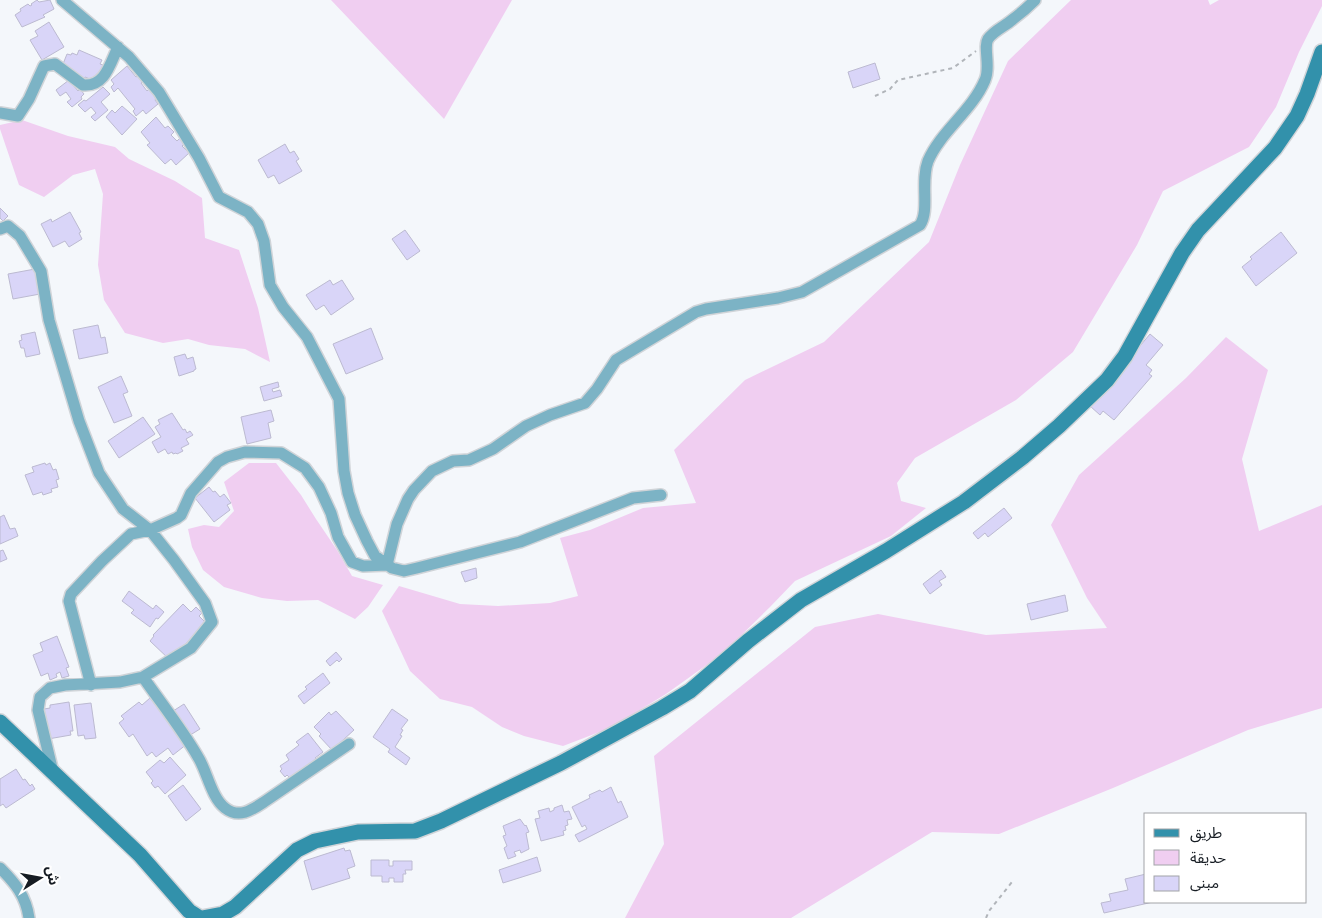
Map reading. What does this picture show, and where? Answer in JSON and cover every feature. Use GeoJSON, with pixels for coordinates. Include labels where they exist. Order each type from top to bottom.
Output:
{"type":"FeatureCollection","features":[{"type":"Feature","properties":{"kind":"main road"},"geometry":{"type":"LineString","coordinates":[[0,722],[140,855],[189,911],[201,918],[223,914],[235,907],[297,850],[315,841],[358,832],[415,831],[441,821],[561,763],[690,691],[748,641],[801,600],[886,551],[964,502],[1023,457],[1059,426],[1107,380],[1125,356],[1182,253],[1198,230],[1275,148],[1297,116],[1322,52]]}},
{"type":"Feature","properties":{"kind":"street"},"geometry":{"type":"LineString","coordinates":[[62,0],[129,57],[159,92],[199,158],[219,197],[248,212],[258,224],[264,241],[270,285],[283,307],[307,337],[339,398],[344,471],[348,493],[355,515],[375,556],[392,568],[404,570],[426,566],[520,542],[634,498],[661,495]]}},
{"type":"Feature","properties":{"kind":"street"},"geometry":{"type":"LineString","coordinates":[[387,565],[397,524],[408,500],[414,490],[432,471],[453,461],[470,460],[493,449],[526,426],[550,415],[585,403],[597,389],[616,360],[696,312],[802,292],[920,225],[924,218],[924,175],[927,163],[943,137],[962,115],[985,82],[988,73],[986,44],[993,34],[1014,19],[1035,0]]}},
{"type":"Feature","properties":{"kind":"street"},"geometry":{"type":"LineString","coordinates":[[0,113],[18,116],[44,66],[55,64],[83,85],[96,84],[103,79],[118,48]]}},
{"type":"Feature","properties":{"kind":"street"},"geometry":{"type":"LineString","coordinates":[[0,229],[8,226],[20,236],[41,271],[48,320],[79,421],[99,473],[123,509],[150,530],[174,560],[205,603],[212,622],[191,648],[143,677],[120,682],[65,685],[50,688],[40,698],[38,710],[54,774]]}},
{"type":"Feature","properties":{"kind":"street"},"geometry":{"type":"LineString","coordinates":[[91,685],[69,601],[71,594],[131,534],[150,530],[181,515],[191,493],[218,462],[227,456],[245,452],[281,453],[304,468],[319,487],[331,513],[338,537],[352,562],[363,566],[387,565]]}},
{"type":"Feature","properties":{"kind":"street"},"geometry":{"type":"LineString","coordinates":[[143,677],[199,758],[212,789],[225,808],[239,814],[250,811],[349,744]]}},
{"type":"Feature","properties":{"kind":"street"},"geometry":{"type":"LineString","coordinates":[[0,868],[13,881],[27,904],[29,918]]}},
{"type":"Feature","properties":{"kind":"path"},"geometry":{"type":"LineString","coordinates":[[875,96],[890,89],[898,80],[953,68],[986,44]]}},
{"type":"Feature","properties":{"kind":"path"},"geometry":{"type":"LineString","coordinates":[[986,918],[989,911],[1012,882]]}},
{"type":"Feature","properties":{"kind":"green space"},"geometry":{"type":"Polygon","coordinates":[[[331,0],[512,0],[444,119],[331,0]]]}},
{"type":"Feature","properties":{"kind":"green space"},"geometry":{"type":"Polygon","coordinates":[[[1071,0],[1208,0],[1210,5],[1219,0],[1322,0],[1322,6],[1299,52],[1276,107],[1249,147],[1163,191],[1137,245],[1073,352],[1016,400],[915,458],[897,483],[901,501],[926,508],[891,536],[795,581],[722,654],[666,694],[610,728],[563,746],[524,736],[502,727],[472,707],[440,699],[410,671],[382,611],[399,586],[460,604],[498,606],[550,603],[578,596],[560,538],[590,530],[643,508],[696,503],[674,450],[745,380],[824,342],[929,242],[960,165],[1008,61],[1071,0]]]}},
{"type":"Feature","properties":{"kind":"green space"},"geometry":{"type":"Polygon","coordinates":[[[22,120],[68,136],[115,147],[129,159],[175,181],[202,198],[205,238],[239,250],[258,308],[270,362],[245,349],[209,345],[188,339],[163,343],[125,333],[104,300],[98,265],[103,194],[95,169],[73,175],[44,197],[19,185],[0,125],[22,120]]]}},
{"type":"Feature","properties":{"kind":"green space"},"geometry":{"type":"Polygon","coordinates":[[[1226,337],[1268,370],[1242,459],[1259,531],[1322,505],[1322,708],[1248,730],[999,834],[932,832],[791,918],[625,918],[664,844],[654,756],[815,627],[878,614],[986,635],[1107,628],[1087,598],[1051,525],[1079,475],[1186,378],[1226,337]]]}},
{"type":"Feature","properties":{"kind":"green space"},"geometry":{"type":"Polygon","coordinates":[[[249,463],[276,463],[301,495],[352,576],[383,585],[368,607],[355,619],[318,600],[287,601],[262,598],[224,587],[203,570],[192,547],[188,529],[204,525],[219,527],[234,511],[224,482],[249,463]]]}},
{"type":"Feature","properties":{"kind":"building"},"geometry":{"type":"Polygon","coordinates":[[[37,0],[39,2],[50,0],[54,9],[43,15],[45,17],[22,27],[15,15],[21,11],[20,9],[28,4],[32,5],[37,0]]]}},
{"type":"Feature","properties":{"kind":"building"},"geometry":{"type":"Polygon","coordinates":[[[49,22],[64,47],[42,60],[30,40],[38,36],[35,31],[49,22]]]}},
{"type":"Feature","properties":{"kind":"building"},"geometry":{"type":"Polygon","coordinates":[[[79,50],[102,60],[100,64],[106,66],[95,81],[77,76],[78,74],[63,64],[67,54],[77,55],[79,50]]]}},
{"type":"Feature","properties":{"kind":"building"},"geometry":{"type":"Polygon","coordinates":[[[875,63],[880,79],[853,88],[848,72],[875,63]]]}},
{"type":"Feature","properties":{"kind":"building"},"geometry":{"type":"Polygon","coordinates":[[[127,66],[136,77],[139,75],[144,81],[141,83],[147,91],[150,88],[157,97],[155,100],[158,104],[146,114],[143,110],[136,116],[133,111],[135,109],[118,88],[114,92],[111,87],[114,84],[111,80],[127,66]]]}},
{"type":"Feature","properties":{"kind":"building"},"geometry":{"type":"Polygon","coordinates":[[[69,80],[78,91],[80,89],[84,94],[81,97],[82,99],[72,107],[67,102],[71,99],[66,92],[60,96],[56,90],[69,80]]]}},
{"type":"Feature","properties":{"kind":"building"},"geometry":{"type":"Polygon","coordinates":[[[103,87],[110,94],[101,102],[108,110],[95,121],[91,117],[96,113],[91,107],[85,112],[78,105],[103,87]]]}},
{"type":"Feature","properties":{"kind":"building"},"geometry":{"type":"Polygon","coordinates":[[[122,106],[137,119],[122,135],[106,117],[112,110],[115,113],[122,106]]]}},
{"type":"Feature","properties":{"kind":"building"},"geometry":{"type":"Polygon","coordinates":[[[156,117],[165,128],[168,126],[174,132],[171,135],[177,141],[180,138],[184,144],[182,146],[189,153],[176,165],[171,159],[165,164],[147,145],[150,143],[141,132],[156,117]]]}},
{"type":"Feature","properties":{"kind":"building"},"geometry":{"type":"Polygon","coordinates":[[[285,144],[290,153],[294,151],[299,159],[296,161],[302,171],[279,184],[274,175],[268,178],[258,160],[285,144]]]}},
{"type":"Feature","properties":{"kind":"building"},"geometry":{"type":"Polygon","coordinates":[[[0,208],[8,216],[3,221],[0,218],[0,208]]]}},
{"type":"Feature","properties":{"kind":"building"},"geometry":{"type":"Polygon","coordinates":[[[70,212],[81,232],[79,233],[82,239],[69,247],[65,241],[53,247],[41,224],[51,219],[52,222],[70,212]]]}},
{"type":"Feature","properties":{"kind":"building"},"geometry":{"type":"Polygon","coordinates":[[[405,230],[420,251],[407,260],[392,239],[405,230]]]}},
{"type":"Feature","properties":{"kind":"building"},"geometry":{"type":"Polygon","coordinates":[[[1281,232],[1297,253],[1256,286],[1242,267],[1252,259],[1250,257],[1281,232]]]}},
{"type":"Feature","properties":{"kind":"building"},"geometry":{"type":"Polygon","coordinates":[[[35,269],[40,294],[13,299],[8,274],[35,269]]]}},
{"type":"Feature","properties":{"kind":"building"},"geometry":{"type":"Polygon","coordinates":[[[330,280],[333,285],[342,280],[354,299],[331,315],[324,305],[316,310],[306,295],[330,280]]]}},
{"type":"Feature","properties":{"kind":"building"},"geometry":{"type":"Polygon","coordinates":[[[98,325],[101,338],[105,337],[108,353],[79,359],[73,330],[98,325]]]}},
{"type":"Feature","properties":{"kind":"building"},"geometry":{"type":"Polygon","coordinates":[[[371,328],[383,359],[346,374],[333,344],[371,328]]]}},
{"type":"Feature","properties":{"kind":"building"},"geometry":{"type":"Polygon","coordinates":[[[35,332],[40,354],[26,357],[24,348],[21,348],[19,341],[22,340],[21,335],[35,332]]]}},
{"type":"Feature","properties":{"kind":"building"},"geometry":{"type":"Polygon","coordinates":[[[1150,334],[1163,345],[1146,365],[1152,370],[1149,374],[1152,376],[1114,420],[1103,411],[1100,415],[1090,406],[1150,334]]]}},
{"type":"Feature","properties":{"kind":"building"},"geometry":{"type":"Polygon","coordinates":[[[185,354],[187,359],[193,357],[196,369],[179,376],[174,357],[185,354]]]}},
{"type":"Feature","properties":{"kind":"building"},"geometry":{"type":"Polygon","coordinates":[[[121,376],[128,392],[123,394],[132,416],[114,423],[98,387],[121,376]]]}},
{"type":"Feature","properties":{"kind":"building"},"geometry":{"type":"Polygon","coordinates":[[[278,382],[279,387],[272,389],[273,392],[280,390],[282,396],[264,401],[260,387],[278,382]]]}},
{"type":"Feature","properties":{"kind":"building"},"geometry":{"type":"Polygon","coordinates":[[[271,410],[274,421],[268,423],[271,438],[247,444],[241,417],[271,410]]]}},
{"type":"Feature","properties":{"kind":"building"},"geometry":{"type":"Polygon","coordinates":[[[172,413],[183,430],[185,429],[187,433],[190,431],[193,435],[186,439],[189,444],[181,448],[183,451],[177,454],[172,452],[168,454],[165,449],[158,453],[152,442],[161,437],[155,427],[160,424],[158,420],[172,413]]]}},
{"type":"Feature","properties":{"kind":"building"},"geometry":{"type":"Polygon","coordinates":[[[143,417],[155,434],[119,458],[108,441],[143,417]]]}},
{"type":"Feature","properties":{"kind":"building"},"geometry":{"type":"Polygon","coordinates":[[[45,463],[46,465],[50,463],[53,470],[56,469],[59,479],[56,480],[58,487],[51,489],[52,492],[43,495],[42,492],[33,495],[25,475],[34,472],[32,467],[45,463]]]}},
{"type":"Feature","properties":{"kind":"building"},"geometry":{"type":"Polygon","coordinates":[[[209,487],[220,497],[224,494],[231,503],[227,505],[230,510],[214,522],[195,498],[209,487]]]}},
{"type":"Feature","properties":{"kind":"building"},"geometry":{"type":"Polygon","coordinates":[[[1004,508],[1012,518],[988,537],[985,533],[978,539],[973,533],[1004,508]]]}},
{"type":"Feature","properties":{"kind":"building"},"geometry":{"type":"Polygon","coordinates":[[[4,515],[10,529],[15,528],[18,536],[0,544],[0,517],[4,515]]]}},
{"type":"Feature","properties":{"kind":"building"},"geometry":{"type":"Polygon","coordinates":[[[3,550],[7,559],[0,562],[0,551],[3,550]]]}},
{"type":"Feature","properties":{"kind":"building"},"geometry":{"type":"Polygon","coordinates":[[[476,568],[477,578],[465,582],[461,572],[476,568]]]}},
{"type":"Feature","properties":{"kind":"building"},"geometry":{"type":"Polygon","coordinates":[[[941,570],[946,577],[939,581],[942,585],[930,594],[923,584],[941,570]]]}},
{"type":"Feature","properties":{"kind":"building"},"geometry":{"type":"Polygon","coordinates":[[[129,591],[153,609],[156,605],[164,612],[158,619],[156,618],[150,627],[131,613],[134,610],[122,601],[129,591]]]}},
{"type":"Feature","properties":{"kind":"building"},"geometry":{"type":"Polygon","coordinates":[[[1065,595],[1068,611],[1031,620],[1027,604],[1065,595]]]}},
{"type":"Feature","properties":{"kind":"building"},"geometry":{"type":"Polygon","coordinates":[[[183,604],[191,612],[196,607],[202,613],[199,616],[206,623],[170,660],[150,641],[153,635],[183,604]]]}},
{"type":"Feature","properties":{"kind":"building"},"geometry":{"type":"Polygon","coordinates":[[[57,636],[69,667],[66,668],[69,676],[62,678],[60,672],[56,674],[57,677],[50,680],[48,673],[41,676],[33,655],[43,651],[40,643],[57,636]]]}},
{"type":"Feature","properties":{"kind":"building"},"geometry":{"type":"Polygon","coordinates":[[[336,652],[342,659],[339,662],[337,660],[330,666],[326,661],[336,652]]]}},
{"type":"Feature","properties":{"kind":"building"},"geometry":{"type":"Polygon","coordinates":[[[323,673],[330,683],[304,704],[298,696],[307,689],[305,687],[323,673]]]}},
{"type":"Feature","properties":{"kind":"building"},"geometry":{"type":"Polygon","coordinates":[[[150,698],[187,744],[173,755],[168,748],[156,757],[152,752],[147,756],[133,734],[129,737],[119,723],[124,719],[121,716],[139,702],[142,705],[150,698]]]}},
{"type":"Feature","properties":{"kind":"building"},"geometry":{"type":"Polygon","coordinates":[[[69,702],[73,731],[70,731],[71,735],[48,739],[44,709],[50,708],[50,705],[69,702]]]}},
{"type":"Feature","properties":{"kind":"building"},"geometry":{"type":"Polygon","coordinates":[[[91,703],[96,738],[85,739],[84,735],[78,736],[74,705],[91,703]]]}},
{"type":"Feature","properties":{"kind":"building"},"geometry":{"type":"Polygon","coordinates":[[[184,704],[200,729],[187,737],[170,713],[184,704]]]}},
{"type":"Feature","properties":{"kind":"building"},"geometry":{"type":"Polygon","coordinates":[[[392,709],[408,720],[401,729],[403,730],[400,735],[402,736],[395,747],[410,758],[406,765],[388,752],[390,749],[373,737],[392,709]]]}},
{"type":"Feature","properties":{"kind":"building"},"geometry":{"type":"Polygon","coordinates":[[[336,711],[354,730],[332,750],[319,736],[321,734],[314,727],[329,712],[331,715],[336,711]]]}},
{"type":"Feature","properties":{"kind":"building"},"geometry":{"type":"Polygon","coordinates":[[[308,733],[323,752],[306,769],[305,767],[290,778],[287,775],[285,777],[280,771],[282,769],[280,766],[289,760],[286,755],[299,745],[296,742],[308,733]]]}},
{"type":"Feature","properties":{"kind":"building"},"geometry":{"type":"Polygon","coordinates":[[[170,757],[186,775],[165,794],[158,786],[155,788],[151,783],[153,781],[146,772],[160,760],[164,763],[170,757]]]}},
{"type":"Feature","properties":{"kind":"building"},"geometry":{"type":"Polygon","coordinates":[[[16,769],[23,780],[25,779],[30,786],[32,784],[35,789],[6,808],[3,804],[0,806],[0,779],[16,769]]]}},
{"type":"Feature","properties":{"kind":"building"},"geometry":{"type":"Polygon","coordinates":[[[183,785],[201,809],[186,821],[168,796],[183,785]]]}},
{"type":"Feature","properties":{"kind":"building"},"geometry":{"type":"Polygon","coordinates":[[[611,787],[618,803],[621,801],[628,817],[579,842],[575,835],[587,829],[585,825],[582,827],[572,807],[590,798],[589,795],[600,790],[602,792],[611,787]]]}},
{"type":"Feature","properties":{"kind":"building"},"geometry":{"type":"Polygon","coordinates":[[[562,805],[564,812],[569,811],[572,819],[567,820],[568,825],[565,826],[566,830],[563,831],[564,835],[541,841],[535,819],[540,818],[538,811],[549,808],[550,812],[562,805]]]}},
{"type":"Feature","properties":{"kind":"building"},"geometry":{"type":"Polygon","coordinates":[[[520,819],[526,825],[529,832],[526,833],[529,849],[521,853],[520,850],[514,852],[516,856],[508,859],[504,848],[507,846],[503,836],[506,835],[503,826],[520,819]]]}},
{"type":"Feature","properties":{"kind":"building"},"geometry":{"type":"Polygon","coordinates":[[[344,848],[345,851],[350,850],[355,866],[347,869],[350,878],[312,890],[304,861],[344,848]]]}},
{"type":"Feature","properties":{"kind":"building"},"geometry":{"type":"Polygon","coordinates":[[[537,857],[541,871],[503,883],[499,870],[537,857]]]}},
{"type":"Feature","properties":{"kind":"building"},"geometry":{"type":"Polygon","coordinates":[[[371,860],[389,860],[389,866],[393,866],[393,861],[412,861],[412,870],[405,870],[406,874],[403,874],[403,882],[394,882],[394,878],[389,878],[389,882],[382,882],[382,876],[371,876],[371,860]]]}},
{"type":"Feature","properties":{"kind":"building"},"geometry":{"type":"Polygon","coordinates":[[[1144,874],[1144,903],[1149,903],[1104,913],[1101,903],[1111,901],[1109,894],[1128,890],[1125,879],[1144,874]]]}}]}
